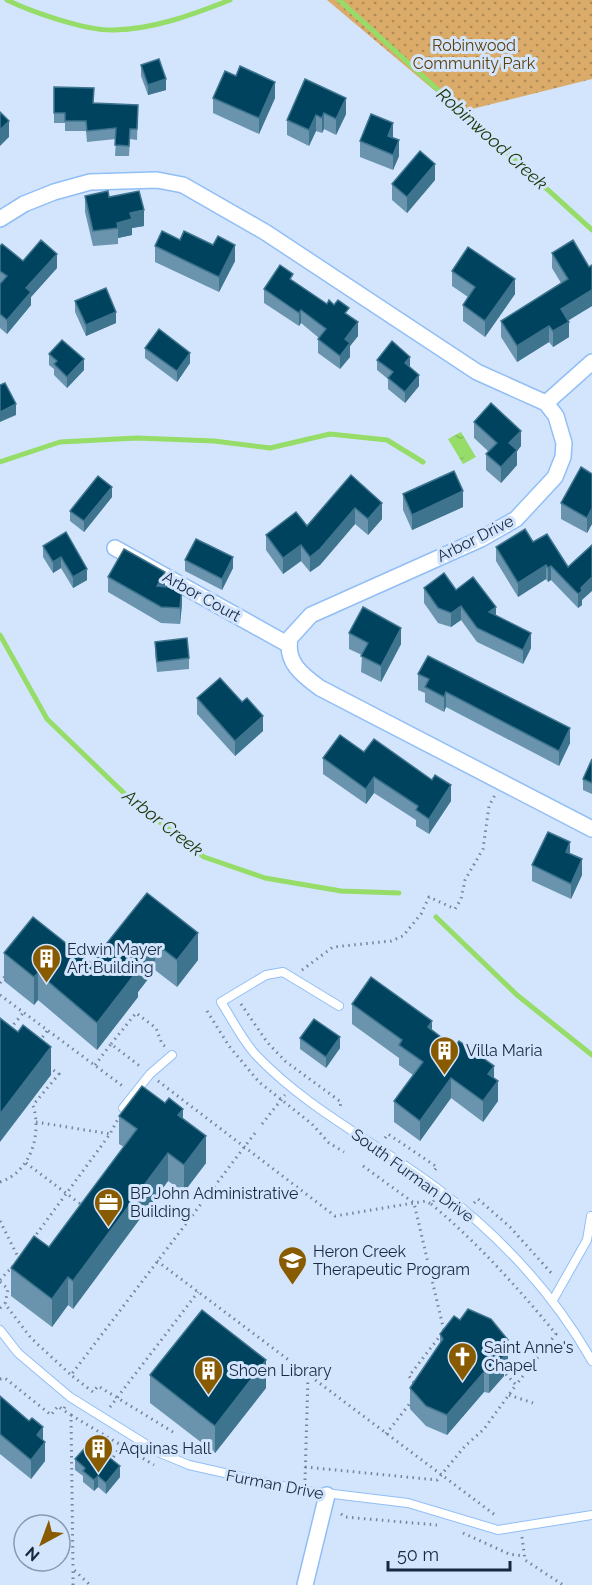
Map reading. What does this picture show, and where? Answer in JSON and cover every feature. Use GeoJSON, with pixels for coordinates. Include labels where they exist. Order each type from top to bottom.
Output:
{"type":"FeatureCollection","features":[{"type":"Feature","properties":{"kind":"street"},"geometry":{"type":"LineString","coordinates":[[0,219],[44,196],[90,182],[158,180],[183,185],[265,232],[477,372],[546,403],[592,362]]}},
{"type":"Feature","properties":{"kind":"street","name":"Arbor Drive"},"geometry":{"type":"LineString","coordinates":[[289,645],[296,628],[311,615],[481,539],[516,519],[532,504],[555,477],[563,457],[562,433],[556,416],[546,403]]}},
{"type":"Feature","properties":{"kind":"street","name":"Arbor Court"},"geometry":{"type":"LineString","coordinates":[[115,548],[289,645]]}},
{"type":"Feature","properties":{"kind":"street"},"geometry":{"type":"LineString","coordinates":[[289,645],[297,669],[320,688],[592,829]]}},
{"type":"Feature","properties":{"kind":"street"},"geometry":{"type":"LineString","coordinates":[[305,1585],[327,1495]]}},
{"type":"Feature","properties":{"kind":"lane","name":"South Furman Drive"},"geometry":{"type":"LineString","coordinates":[[292,975],[283,972],[266,975],[220,1002],[254,1053],[276,1074],[333,1119],[454,1202],[494,1236],[553,1300],[592,1361]]}},
{"type":"Feature","properties":{"kind":"lane"},"geometry":{"type":"LineString","coordinates":[[292,975],[339,1006]]}},
{"type":"Feature","properties":{"kind":"lane"},"geometry":{"type":"LineString","coordinates":[[123,1108],[150,1074],[172,1055]]}},
{"type":"Feature","properties":{"kind":"lane"},"geometry":{"type":"LineString","coordinates":[[553,1300],[587,1240],[591,1216]]}},
{"type":"Feature","properties":{"kind":"lane","name":"Furman Drive"},"geometry":{"type":"LineString","coordinates":[[0,1330],[18,1353],[44,1376],[104,1420],[160,1453],[189,1465],[226,1475],[327,1495],[408,1503],[498,1530],[592,1515]]}},
{"type":"Feature","properties":{"kind":"path"},"geometry":{"type":"LineString","coordinates":[[292,975],[333,947],[391,941],[403,936],[421,914],[429,897],[455,909],[461,899],[465,880],[483,849],[489,806],[501,783]]}},
{"type":"Feature","properties":{"kind":"path"},"geometry":{"type":"LineString","coordinates":[[0,983],[13,966]]}},
{"type":"Feature","properties":{"kind":"path"},"geometry":{"type":"LineString","coordinates":[[0,995],[124,1087]]}},
{"type":"Feature","properties":{"kind":"path"},"geometry":{"type":"LineString","coordinates":[[207,1011],[248,1070],[312,1124],[329,1143],[344,1152]]}},
{"type":"Feature","properties":{"kind":"path"},"geometry":{"type":"LineString","coordinates":[[6,1034],[23,1013]]}},
{"type":"Feature","properties":{"kind":"path"},"geometry":{"type":"LineString","coordinates":[[94,1065],[136,1013],[156,1028],[162,1044]]}},
{"type":"Feature","properties":{"kind":"path"},"geometry":{"type":"LineString","coordinates":[[36,1045],[47,1031]]}},
{"type":"Feature","properties":{"kind":"path"},"geometry":{"type":"LineString","coordinates":[[111,1044],[144,1070]]}},
{"type":"Feature","properties":{"kind":"path"},"geometry":{"type":"LineString","coordinates":[[0,1182],[13,1175],[26,1162],[35,1142],[36,1122],[33,1105],[59,1074],[40,1060]]}},
{"type":"Feature","properties":{"kind":"path"},"geometry":{"type":"LineString","coordinates":[[157,1080],[335,1216],[426,1201],[431,1204],[492,1259],[556,1334],[510,1395],[437,1480],[305,1467]]}},
{"type":"Feature","properties":{"kind":"path"},"geometry":{"type":"LineString","coordinates":[[262,1124],[286,1093]]}},
{"type":"Feature","properties":{"kind":"path"},"geometry":{"type":"LineString","coordinates":[[178,1109],[184,1101]]}},
{"type":"Feature","properties":{"kind":"path"},"geometry":{"type":"LineString","coordinates":[[32,1240],[110,1134],[36,1122]]}},
{"type":"Feature","properties":{"kind":"path"},"geometry":{"type":"LineString","coordinates":[[71,1376],[255,1133]]}},
{"type":"Feature","properties":{"kind":"path"},"geometry":{"type":"LineString","coordinates":[[26,1162],[92,1213]]}},
{"type":"Feature","properties":{"kind":"path"},"geometry":{"type":"LineString","coordinates":[[363,1167],[414,1203],[444,1331],[410,1376],[419,1391]]}},
{"type":"Feature","properties":{"kind":"path"},"geometry":{"type":"LineString","coordinates":[[431,1204],[435,1199]]}},
{"type":"Feature","properties":{"kind":"path"},"geometry":{"type":"LineString","coordinates":[[0,1221],[19,1259]]}},
{"type":"Feature","properties":{"kind":"path"},"geometry":{"type":"LineString","coordinates":[[0,1308],[5,1304],[8,1289],[0,1281],[26,1250]]}},
{"type":"Feature","properties":{"kind":"path"},"geometry":{"type":"LineString","coordinates":[[157,1261],[498,1518]]}},
{"type":"Feature","properties":{"kind":"path"},"geometry":{"type":"LineString","coordinates":[[108,1410],[198,1292]]}},
{"type":"Feature","properties":{"kind":"path"},"geometry":{"type":"LineString","coordinates":[[5,1304],[31,1338],[71,1376],[93,1392],[98,1386],[173,1432]]}},
{"type":"Feature","properties":{"kind":"path"},"geometry":{"type":"LineString","coordinates":[[503,1371],[516,1385]]}},
{"type":"Feature","properties":{"kind":"path"},"geometry":{"type":"LineString","coordinates":[[304,1482],[308,1376]]}},
{"type":"Feature","properties":{"kind":"path"},"geometry":{"type":"LineString","coordinates":[[0,1379],[5,1378],[51,1415],[58,1406],[71,1415],[73,1585]]}},
{"type":"Feature","properties":{"kind":"path"},"geometry":{"type":"LineString","coordinates":[[76,1388],[79,1381]]}},
{"type":"Feature","properties":{"kind":"path"},"geometry":{"type":"LineString","coordinates":[[510,1395],[533,1403]]}},
{"type":"Feature","properties":{"kind":"path"},"geometry":{"type":"LineString","coordinates":[[386,1434],[413,1400]]}},
{"type":"Feature","properties":{"kind":"path"},"geometry":{"type":"LineString","coordinates":[[107,1466],[121,1446]]}},
{"type":"Feature","properties":{"kind":"path"},"geometry":{"type":"LineString","coordinates":[[340,1514],[345,1517],[444,1527]]}},
{"type":"Feature","properties":{"kind":"path"},"geometry":{"type":"LineString","coordinates":[[455,1529],[509,1554],[523,1556],[563,1585]]}},
{"type":"Feature","properties":{"kind":"path"},"geometry":{"type":"LineString","coordinates":[[522,1537],[523,1556]]}},
{"type":"Feature","properties":{"kind":"path"},"geometry":{"type":"LineString","coordinates":[[73,1569],[90,1585]]}},
{"type":"Feature","properties":{"kind":"green space","name":"Robinwood Community Park"},"geometry":{"type":"Polygon","coordinates":[[[327,0],[592,0],[592,79],[460,112],[327,0]]]}},
{"type":"Feature","properties":{"kind":"water"},"geometry":{"type":"Polygon","coordinates":[[[461,432],[476,457],[463,464],[448,439],[461,432]]]}},
{"type":"Feature","properties":{"kind":"building"},"geometry":{"type":"Polygon","coordinates":[[[159,59],[166,79],[148,85],[141,65],[159,59]]]}},
{"type":"Feature","properties":{"kind":"building"},"geometry":{"type":"Polygon","coordinates":[[[240,66],[275,82],[259,118],[213,98],[225,71],[236,76],[240,66]]]}},
{"type":"Feature","properties":{"kind":"building"},"geometry":{"type":"Polygon","coordinates":[[[305,79],[346,98],[336,119],[324,113],[322,118],[316,115],[309,130],[287,120],[305,79]]]}},
{"type":"Feature","properties":{"kind":"building"},"geometry":{"type":"Polygon","coordinates":[[[54,87],[94,88],[93,103],[138,105],[137,129],[130,129],[129,146],[115,145],[116,128],[87,131],[86,121],[65,121],[65,113],[54,113],[54,87]]]}},
{"type":"Feature","properties":{"kind":"building"},"geometry":{"type":"Polygon","coordinates":[[[0,112],[9,121],[0,130],[0,112]]]}},
{"type":"Feature","properties":{"kind":"building"},"geometry":{"type":"Polygon","coordinates":[[[371,114],[393,123],[388,136],[399,140],[393,155],[360,141],[371,114]]]}},
{"type":"Feature","properties":{"kind":"building"},"geometry":{"type":"Polygon","coordinates":[[[420,151],[435,164],[407,197],[392,184],[420,151]]]}},
{"type":"Feature","properties":{"kind":"building"},"geometry":{"type":"Polygon","coordinates":[[[108,191],[109,197],[139,191],[144,210],[130,213],[132,219],[117,223],[118,228],[93,231],[85,196],[108,191]]]}},
{"type":"Feature","properties":{"kind":"building"},"geometry":{"type":"Polygon","coordinates":[[[162,231],[180,240],[184,231],[213,245],[218,236],[235,245],[219,277],[155,246],[162,231]]]}},
{"type":"Feature","properties":{"kind":"building"},"geometry":{"type":"Polygon","coordinates":[[[41,240],[57,254],[26,288],[31,292],[7,320],[0,314],[0,284],[7,276],[0,271],[0,246],[2,244],[23,261],[41,240]]]}},
{"type":"Feature","properties":{"kind":"building"},"geometry":{"type":"Polygon","coordinates":[[[573,240],[589,267],[592,265],[592,290],[561,309],[569,322],[553,331],[549,326],[517,346],[501,321],[568,279],[552,253],[573,240]]]}},
{"type":"Feature","properties":{"kind":"building"},"geometry":{"type":"Polygon","coordinates":[[[468,247],[515,279],[485,321],[463,305],[475,287],[452,271],[468,247]]]}},
{"type":"Feature","properties":{"kind":"building"},"geometry":{"type":"Polygon","coordinates":[[[280,265],[293,274],[290,279],[327,304],[329,300],[334,305],[338,300],[349,308],[345,313],[358,322],[345,339],[350,343],[340,356],[318,339],[326,329],[301,310],[299,313],[264,289],[280,265]]]}},
{"type":"Feature","properties":{"kind":"building"},"geometry":{"type":"Polygon","coordinates":[[[106,288],[116,312],[86,325],[75,301],[106,288]]]}},
{"type":"Feature","properties":{"kind":"building"},"geometry":{"type":"Polygon","coordinates":[[[159,329],[190,353],[177,371],[145,348],[159,329]]]}},
{"type":"Feature","properties":{"kind":"building"},"geometry":{"type":"Polygon","coordinates":[[[62,340],[84,359],[67,377],[54,364],[57,361],[49,354],[62,340]]]}},
{"type":"Feature","properties":{"kind":"building"},"geometry":{"type":"Polygon","coordinates":[[[392,341],[410,357],[405,363],[419,375],[405,392],[388,378],[393,372],[377,360],[392,341]]]}},
{"type":"Feature","properties":{"kind":"building"},"geometry":{"type":"Polygon","coordinates":[[[5,383],[16,404],[0,412],[0,385],[5,383]]]}},
{"type":"Feature","properties":{"kind":"building"},"geometry":{"type":"Polygon","coordinates":[[[491,403],[521,431],[509,443],[517,450],[501,467],[486,454],[497,443],[474,422],[491,403]]]}},
{"type":"Feature","properties":{"kind":"building"},"geometry":{"type":"Polygon","coordinates":[[[581,467],[592,474],[592,508],[587,518],[561,503],[581,467]]]}},
{"type":"Feature","properties":{"kind":"building"},"geometry":{"type":"Polygon","coordinates":[[[454,471],[463,491],[412,515],[403,494],[454,471]]]}},
{"type":"Feature","properties":{"kind":"building"},"geometry":{"type":"Polygon","coordinates":[[[351,475],[382,503],[368,519],[355,508],[320,549],[310,557],[301,545],[283,558],[266,535],[296,512],[307,526],[351,475]]]}},
{"type":"Feature","properties":{"kind":"building"},"geometry":{"type":"Polygon","coordinates":[[[98,476],[112,487],[84,521],[70,511],[98,476]]]}},
{"type":"Feature","properties":{"kind":"building"},"geometry":{"type":"Polygon","coordinates":[[[525,529],[533,542],[547,534],[568,567],[592,545],[592,577],[581,588],[582,591],[578,594],[551,566],[548,568],[546,565],[518,583],[496,547],[525,529]]]}},
{"type":"Feature","properties":{"kind":"building"},"geometry":{"type":"Polygon","coordinates":[[[66,532],[87,569],[73,577],[61,557],[53,562],[43,546],[66,532]]]}},
{"type":"Feature","properties":{"kind":"building"},"geometry":{"type":"Polygon","coordinates":[[[196,539],[233,557],[222,579],[185,560],[196,539]]]}},
{"type":"Feature","properties":{"kind":"building"},"geometry":{"type":"Polygon","coordinates":[[[124,549],[165,572],[157,586],[182,588],[180,608],[161,607],[108,577],[124,549]]]}},
{"type":"Feature","properties":{"kind":"building"},"geometry":{"type":"Polygon","coordinates":[[[444,573],[456,590],[473,577],[496,607],[489,612],[531,633],[523,650],[477,628],[461,606],[451,613],[438,608],[424,588],[444,573]]]}},
{"type":"Feature","properties":{"kind":"building"},"geometry":{"type":"Polygon","coordinates":[[[363,607],[401,628],[381,666],[361,656],[368,643],[349,633],[363,607]]]}},
{"type":"Feature","properties":{"kind":"building"},"geometry":{"type":"Polygon","coordinates":[[[187,638],[189,658],[157,662],[155,642],[187,638]]]}},
{"type":"Feature","properties":{"kind":"building"},"geometry":{"type":"Polygon","coordinates":[[[428,656],[570,728],[559,751],[446,692],[444,697],[425,687],[429,679],[418,674],[428,656]]]}},
{"type":"Feature","properties":{"kind":"building"},"geometry":{"type":"Polygon","coordinates":[[[220,678],[242,702],[247,698],[263,716],[235,741],[197,698],[220,678]]]}},
{"type":"Feature","properties":{"kind":"building"},"geometry":{"type":"Polygon","coordinates":[[[340,735],[364,752],[374,739],[432,780],[435,775],[451,785],[429,819],[416,810],[418,806],[374,777],[366,789],[323,758],[340,735]]]}},
{"type":"Feature","properties":{"kind":"building"},"geometry":{"type":"Polygon","coordinates":[[[592,759],[592,783],[583,779],[592,759]]]}},
{"type":"Feature","properties":{"kind":"building"},"geometry":{"type":"Polygon","coordinates":[[[548,832],[570,842],[566,852],[582,859],[571,884],[532,865],[548,832]]]}},
{"type":"Feature","properties":{"kind":"building"},"geometry":{"type":"Polygon","coordinates":[[[147,893],[198,933],[177,960],[155,943],[136,968],[138,970],[97,1023],[38,973],[34,977],[4,953],[33,917],[91,963],[147,893]]]}},
{"type":"Feature","properties":{"kind":"building"},"geometry":{"type":"Polygon","coordinates":[[[371,977],[432,1021],[428,1027],[454,1047],[459,1041],[494,1066],[488,1074],[498,1081],[483,1101],[451,1078],[420,1121],[394,1101],[423,1062],[399,1045],[402,1040],[352,1004],[371,977]]]}},
{"type":"Feature","properties":{"kind":"building"},"geometry":{"type":"Polygon","coordinates":[[[0,1018],[18,1032],[23,1025],[51,1047],[0,1114],[0,1018]]]}},
{"type":"Feature","properties":{"kind":"building"},"geometry":{"type":"Polygon","coordinates":[[[314,1019],[340,1037],[326,1057],[300,1038],[314,1019]]]}},
{"type":"Feature","properties":{"kind":"building"},"geometry":{"type":"Polygon","coordinates":[[[142,1086],[165,1103],[169,1098],[183,1109],[178,1115],[206,1136],[184,1165],[168,1153],[73,1281],[68,1277],[52,1299],[11,1268],[34,1236],[49,1247],[137,1129],[119,1116],[142,1086]]]}},
{"type":"Feature","properties":{"kind":"building","name":"Saint Anne's Chapel"},"geometry":{"type":"Polygon","coordinates":[[[468,1309],[491,1319],[508,1340],[499,1350],[504,1356],[489,1373],[484,1372],[447,1415],[426,1406],[410,1388],[443,1339],[440,1334],[454,1316],[460,1320],[468,1309]]]}},
{"type":"Feature","properties":{"kind":"building"},"geometry":{"type":"Polygon","coordinates":[[[202,1310],[266,1360],[215,1426],[150,1375],[202,1310]]]}},
{"type":"Feature","properties":{"kind":"building"},"geometry":{"type":"Polygon","coordinates":[[[0,1396],[29,1421],[32,1418],[43,1427],[37,1435],[45,1442],[31,1460],[0,1434],[0,1396]]]}},
{"type":"Feature","properties":{"kind":"building"},"geometry":{"type":"Polygon","coordinates":[[[90,1442],[120,1466],[106,1483],[98,1476],[94,1480],[83,1471],[85,1468],[75,1459],[90,1442]]]}},
{"type":"Feature","properties":{"kind":"waterway","name":"Robinwood Creek"},"geometry":{"type":"LineString","coordinates":[[7,0],[74,24],[114,30],[158,24],[230,0]]}},
{"type":"Feature","properties":{"kind":"waterway","name":"Robinwood Creek"},"geometry":{"type":"LineString","coordinates":[[339,0],[592,230]]}},
{"type":"Feature","properties":{"kind":"waterway"},"geometry":{"type":"LineString","coordinates":[[0,462],[60,442],[137,438],[214,441],[270,448],[330,434],[387,440],[423,462]]}},
{"type":"Feature","properties":{"kind":"waterway","name":"Arbor Creek"},"geometry":{"type":"LineString","coordinates":[[0,635],[47,719],[127,796],[204,857],[265,878],[341,891],[399,893]]}},
{"type":"Feature","properties":{"kind":"waterway","name":"Arbor Creek"},"geometry":{"type":"LineString","coordinates":[[436,917],[517,995],[592,1055]]}},
{"type":"Feature","properties":{"kind":"place","name":"Edwin Mayer Art Building"},"geometry":{"type":"Point","coordinates":[46,984]}},
{"type":"Feature","properties":{"kind":"place","name":"Villa Maria"},"geometry":{"type":"Point","coordinates":[445,1076]}},
{"type":"Feature","properties":{"kind":"place","name":"BP John Administrative Building"},"geometry":{"type":"Point","coordinates":[109,1228]}},
{"type":"Feature","properties":{"kind":"place","name":"Heron Creek Therapeutic Program"},"geometry":{"type":"Point","coordinates":[292,1286]}},
{"type":"Feature","properties":{"kind":"place","name":"Saint Anne's Chapel"},"geometry":{"type":"Point","coordinates":[463,1382]}},
{"type":"Feature","properties":{"kind":"place","name":"Shoen Library"},"geometry":{"type":"Point","coordinates":[208,1396]}},
{"type":"Feature","properties":{"kind":"place","name":"Aquinas Hall"},"geometry":{"type":"Point","coordinates":[98,1474]}}]}
